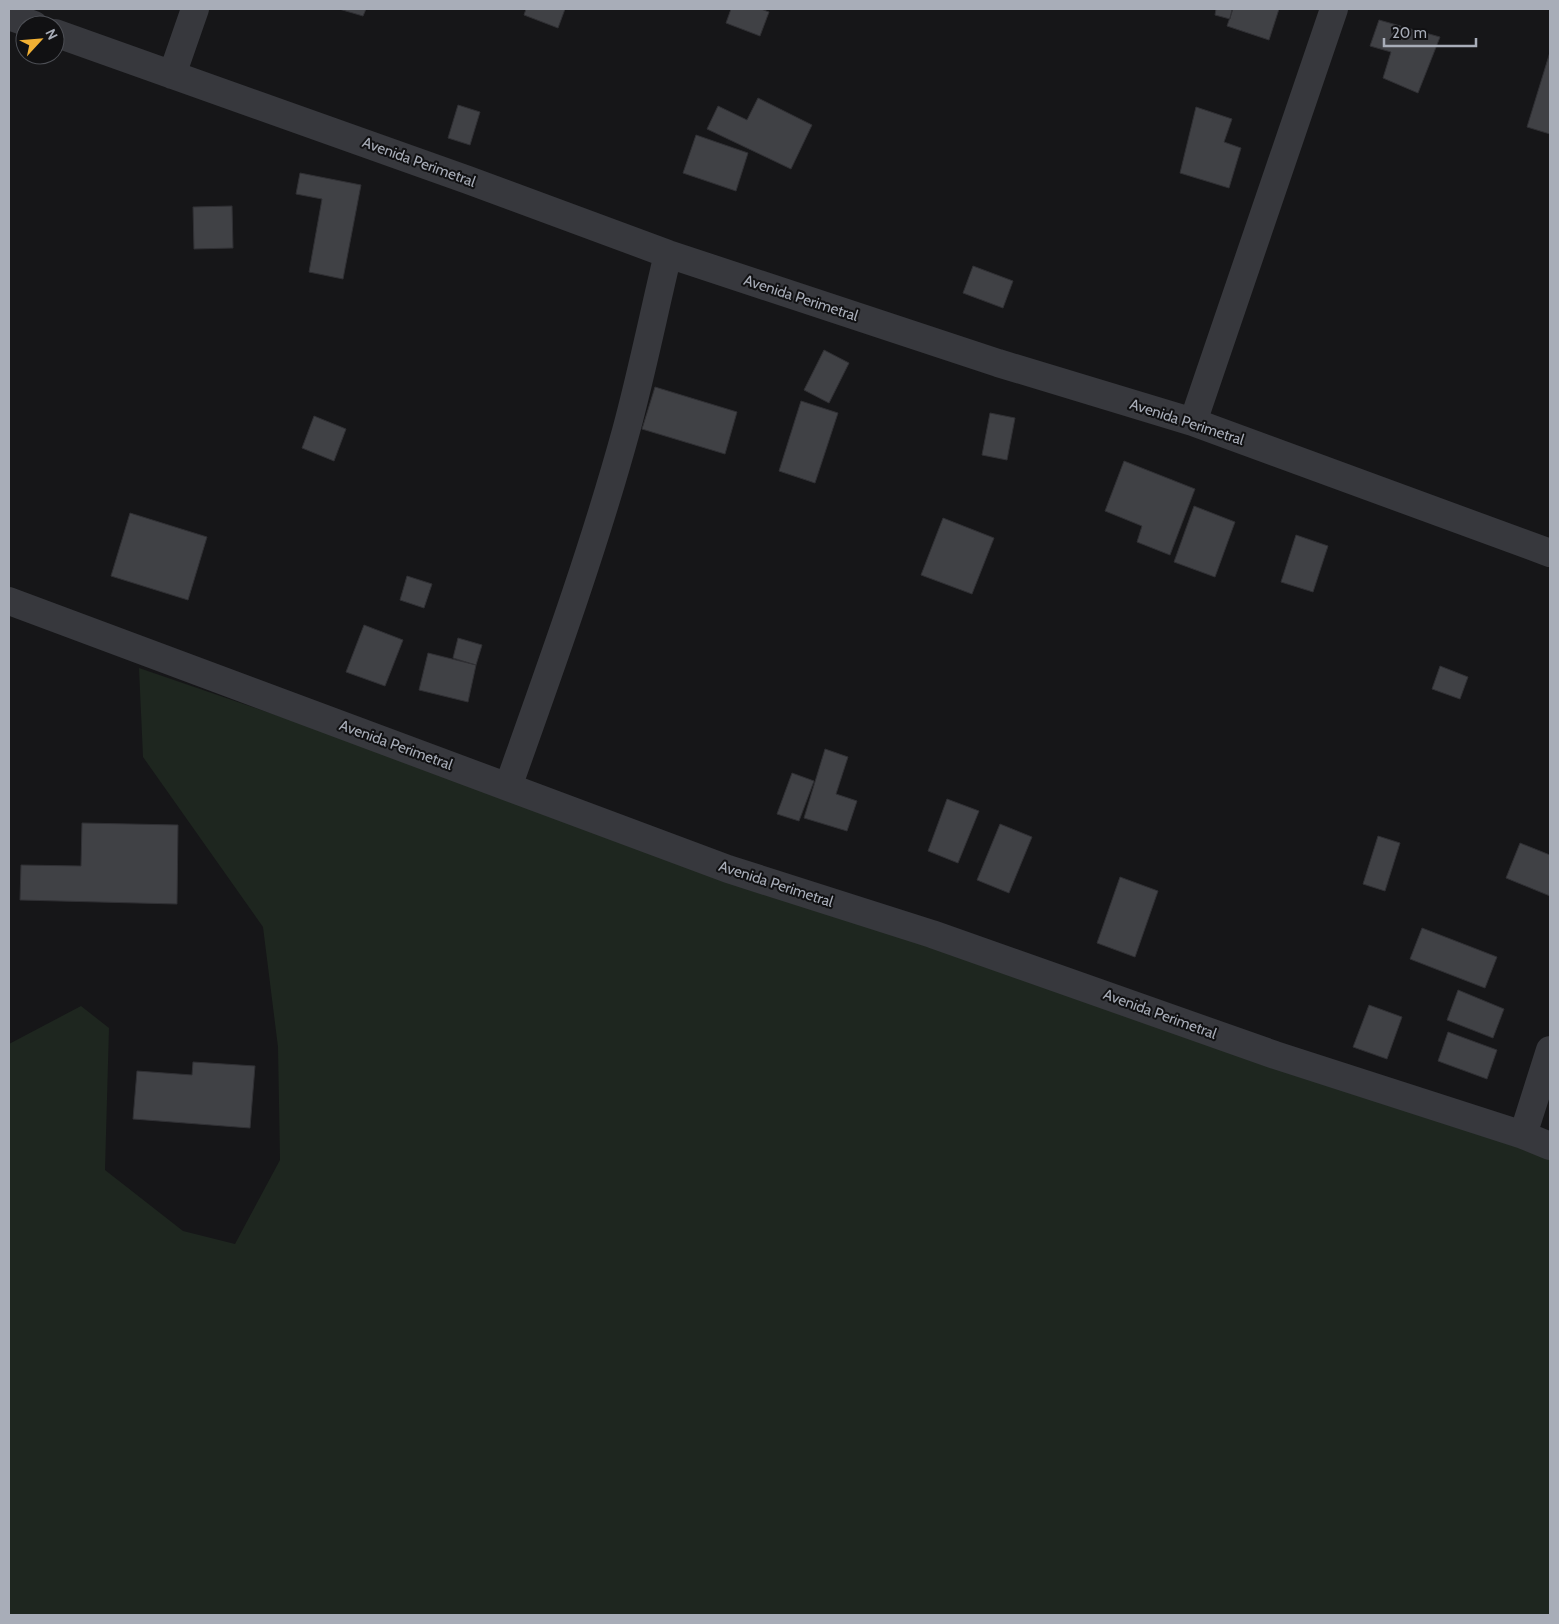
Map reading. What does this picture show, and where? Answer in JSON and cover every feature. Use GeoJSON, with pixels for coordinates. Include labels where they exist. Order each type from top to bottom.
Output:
{"type":"FeatureCollection","features":[{"type":"Feature","properties":{"kind":"street"},"geometry":{"type":"LineString","coordinates":[[172,75],[195,9]]}},
{"type":"Feature","properties":{"kind":"street"},"geometry":{"type":"LineString","coordinates":[[1193,422],[1334,9]]}},
{"type":"Feature","properties":{"kind":"street","name":"Avenida Perimetral"},"geometry":{"type":"LineString","coordinates":[[65,36],[668,254],[998,363],[1193,422],[1550,553]]}},
{"type":"Feature","properties":{"kind":"street"},"geometry":{"type":"LineString","coordinates":[[508,787],[567,621],[598,526],[626,430],[668,254]]}},
{"type":"Feature","properties":{"kind":"street","name":"Avenida Perimetral"},"geometry":{"type":"LineString","coordinates":[[9,602],[728,868],[932,934],[1275,1055],[1523,1135],[1550,1146]]}},
{"type":"Feature","properties":{"kind":"street"},"geometry":{"type":"LineString","coordinates":[[1523,1135],[1550,1050]]}},
{"type":"Feature","properties":{"kind":"shaded area"},"geometry":{"type":"Polygon","coordinates":[[[139,668],[1550,1154],[1550,1615],[9,1615],[9,1044],[81,1006],[109,1028],[105,1170],[183,1231],[235,1244],[280,1160],[278,1047],[263,927],[143,757],[139,668]]]}},
{"type":"Feature","properties":{"kind":"building"},"geometry":{"type":"Polygon","coordinates":[[[339,9],[366,9],[363,16],[339,9]]]}},
{"type":"Feature","properties":{"kind":"building"},"geometry":{"type":"Polygon","coordinates":[[[526,9],[565,9],[558,28],[524,15],[526,9]]]}},
{"type":"Feature","properties":{"kind":"building"},"geometry":{"type":"Polygon","coordinates":[[[731,9],[761,9],[769,12],[760,36],[726,23],[731,9]]]}},
{"type":"Feature","properties":{"kind":"building"},"geometry":{"type":"Polygon","coordinates":[[[1216,9],[1232,9],[1230,19],[1215,15],[1216,9]]]}},
{"type":"Feature","properties":{"kind":"building"},"geometry":{"type":"Polygon","coordinates":[[[1233,9],[1279,9],[1269,40],[1227,26],[1233,9]]]}},
{"type":"Feature","properties":{"kind":"building"},"geometry":{"type":"Polygon","coordinates":[[[1379,20],[1440,37],[1418,93],[1383,78],[1391,52],[1370,46],[1379,20]]]}},
{"type":"Feature","properties":{"kind":"building"},"geometry":{"type":"Polygon","coordinates":[[[1550,52],[1550,134],[1527,127],[1550,52]]]}},
{"type":"Feature","properties":{"kind":"building"},"geometry":{"type":"Polygon","coordinates":[[[758,98],[812,125],[791,169],[707,129],[718,106],[747,120],[758,98]]]}},
{"type":"Feature","properties":{"kind":"building"},"geometry":{"type":"Polygon","coordinates":[[[458,105],[480,112],[470,145],[448,138],[458,105]]]}},
{"type":"Feature","properties":{"kind":"building"},"geometry":{"type":"Polygon","coordinates":[[[1196,107],[1232,119],[1224,142],[1241,148],[1229,188],[1180,173],[1196,107]]]}},
{"type":"Feature","properties":{"kind":"building"},"geometry":{"type":"Polygon","coordinates":[[[696,135],[748,153],[736,191],[683,173],[696,135]]]}},
{"type":"Feature","properties":{"kind":"building"},"geometry":{"type":"Polygon","coordinates":[[[300,173],[361,185],[343,279],[309,272],[322,199],[296,194],[300,173]]]}},
{"type":"Feature","properties":{"kind":"building"},"geometry":{"type":"Polygon","coordinates":[[[232,206],[233,248],[194,249],[193,207],[232,206]]]}},
{"type":"Feature","properties":{"kind":"building"},"geometry":{"type":"Polygon","coordinates":[[[973,266],[1013,281],[1003,308],[963,293],[973,266]]]}},
{"type":"Feature","properties":{"kind":"building"},"geometry":{"type":"Polygon","coordinates":[[[824,350],[849,363],[829,403],[804,390],[824,350]]]}},
{"type":"Feature","properties":{"kind":"building"},"geometry":{"type":"Polygon","coordinates":[[[655,387],[737,412],[725,454],[642,429],[655,387]]]}},
{"type":"Feature","properties":{"kind":"building"},"geometry":{"type":"Polygon","coordinates":[[[801,401],[838,413],[815,483],[779,471],[801,401]]]}},
{"type":"Feature","properties":{"kind":"building"},"geometry":{"type":"Polygon","coordinates":[[[990,413],[1015,418],[1007,460],[982,455],[990,413]]]}},
{"type":"Feature","properties":{"kind":"building"},"geometry":{"type":"Polygon","coordinates":[[[314,416],[346,429],[334,461],[302,448],[314,416]]]}},
{"type":"Feature","properties":{"kind":"building"},"geometry":{"type":"Polygon","coordinates":[[[1124,461],[1195,489],[1170,555],[1137,542],[1142,526],[1105,511],[1124,461]]]}},
{"type":"Feature","properties":{"kind":"building"},"geometry":{"type":"Polygon","coordinates":[[[1194,506],[1235,522],[1215,577],[1174,562],[1194,506]]]}},
{"type":"Feature","properties":{"kind":"building"},"geometry":{"type":"Polygon","coordinates":[[[130,513],[207,537],[188,600],[111,576],[130,513]]]}},
{"type":"Feature","properties":{"kind":"building"},"geometry":{"type":"Polygon","coordinates":[[[943,518],[994,538],[972,594],[921,575],[943,518]]]}},
{"type":"Feature","properties":{"kind":"building"},"geometry":{"type":"Polygon","coordinates":[[[1296,535],[1328,546],[1313,592],[1281,582],[1296,535]]]}},
{"type":"Feature","properties":{"kind":"building"},"geometry":{"type":"Polygon","coordinates":[[[407,576],[432,584],[424,608],[400,600],[407,576]]]}},
{"type":"Feature","properties":{"kind":"building"},"geometry":{"type":"Polygon","coordinates":[[[364,625],[403,640],[385,686],[346,672],[364,625]]]}},
{"type":"Feature","properties":{"kind":"building"},"geometry":{"type":"Polygon","coordinates":[[[458,638],[482,645],[476,665],[453,658],[458,638]]]}},
{"type":"Feature","properties":{"kind":"building"},"geometry":{"type":"Polygon","coordinates":[[[428,653],[476,665],[468,702],[419,690],[428,653]]]}},
{"type":"Feature","properties":{"kind":"building"},"geometry":{"type":"Polygon","coordinates":[[[1440,666],[1468,677],[1460,699],[1432,689],[1440,666]]]}},
{"type":"Feature","properties":{"kind":"building"},"geometry":{"type":"Polygon","coordinates":[[[825,749],[848,757],[836,794],[857,801],[847,831],[804,818],[825,749]]]}},
{"type":"Feature","properties":{"kind":"building"},"geometry":{"type":"Polygon","coordinates":[[[792,773],[814,781],[799,821],[777,814],[792,773]]]}},
{"type":"Feature","properties":{"kind":"building"},"geometry":{"type":"Polygon","coordinates":[[[947,799],[979,811],[958,863],[928,851],[947,799]]]}},
{"type":"Feature","properties":{"kind":"building"},"geometry":{"type":"Polygon","coordinates":[[[82,823],[178,825],[177,904],[20,900],[21,865],[81,866],[82,823]]]}},
{"type":"Feature","properties":{"kind":"building"},"geometry":{"type":"Polygon","coordinates":[[[1000,824],[1032,837],[1009,893],[977,880],[1000,824]]]}},
{"type":"Feature","properties":{"kind":"building"},"geometry":{"type":"Polygon","coordinates":[[[1378,836],[1400,843],[1385,891],[1363,884],[1378,836]]]}},
{"type":"Feature","properties":{"kind":"building"},"geometry":{"type":"Polygon","coordinates":[[[1520,843],[1550,855],[1550,896],[1506,878],[1520,843]]]}},
{"type":"Feature","properties":{"kind":"building"},"geometry":{"type":"Polygon","coordinates":[[[1120,877],[1158,891],[1135,957],[1097,943],[1120,877]]]}},
{"type":"Feature","properties":{"kind":"building"},"geometry":{"type":"Polygon","coordinates":[[[1422,928],[1497,957],[1485,988],[1410,959],[1422,928]]]}},
{"type":"Feature","properties":{"kind":"building"},"geometry":{"type":"Polygon","coordinates":[[[1458,990],[1504,1009],[1493,1038],[1447,1020],[1458,990]]]}},
{"type":"Feature","properties":{"kind":"building"},"geometry":{"type":"Polygon","coordinates":[[[1369,1005],[1402,1017],[1387,1059],[1353,1047],[1369,1005]]]}},
{"type":"Feature","properties":{"kind":"building"},"geometry":{"type":"Polygon","coordinates":[[[1448,1032],[1497,1050],[1487,1079],[1438,1061],[1448,1032]]]}},
{"type":"Feature","properties":{"kind":"building"},"geometry":{"type":"Polygon","coordinates":[[[193,1062],[255,1066],[250,1128],[133,1119],[137,1071],[192,1075],[193,1062]]]}}]}
